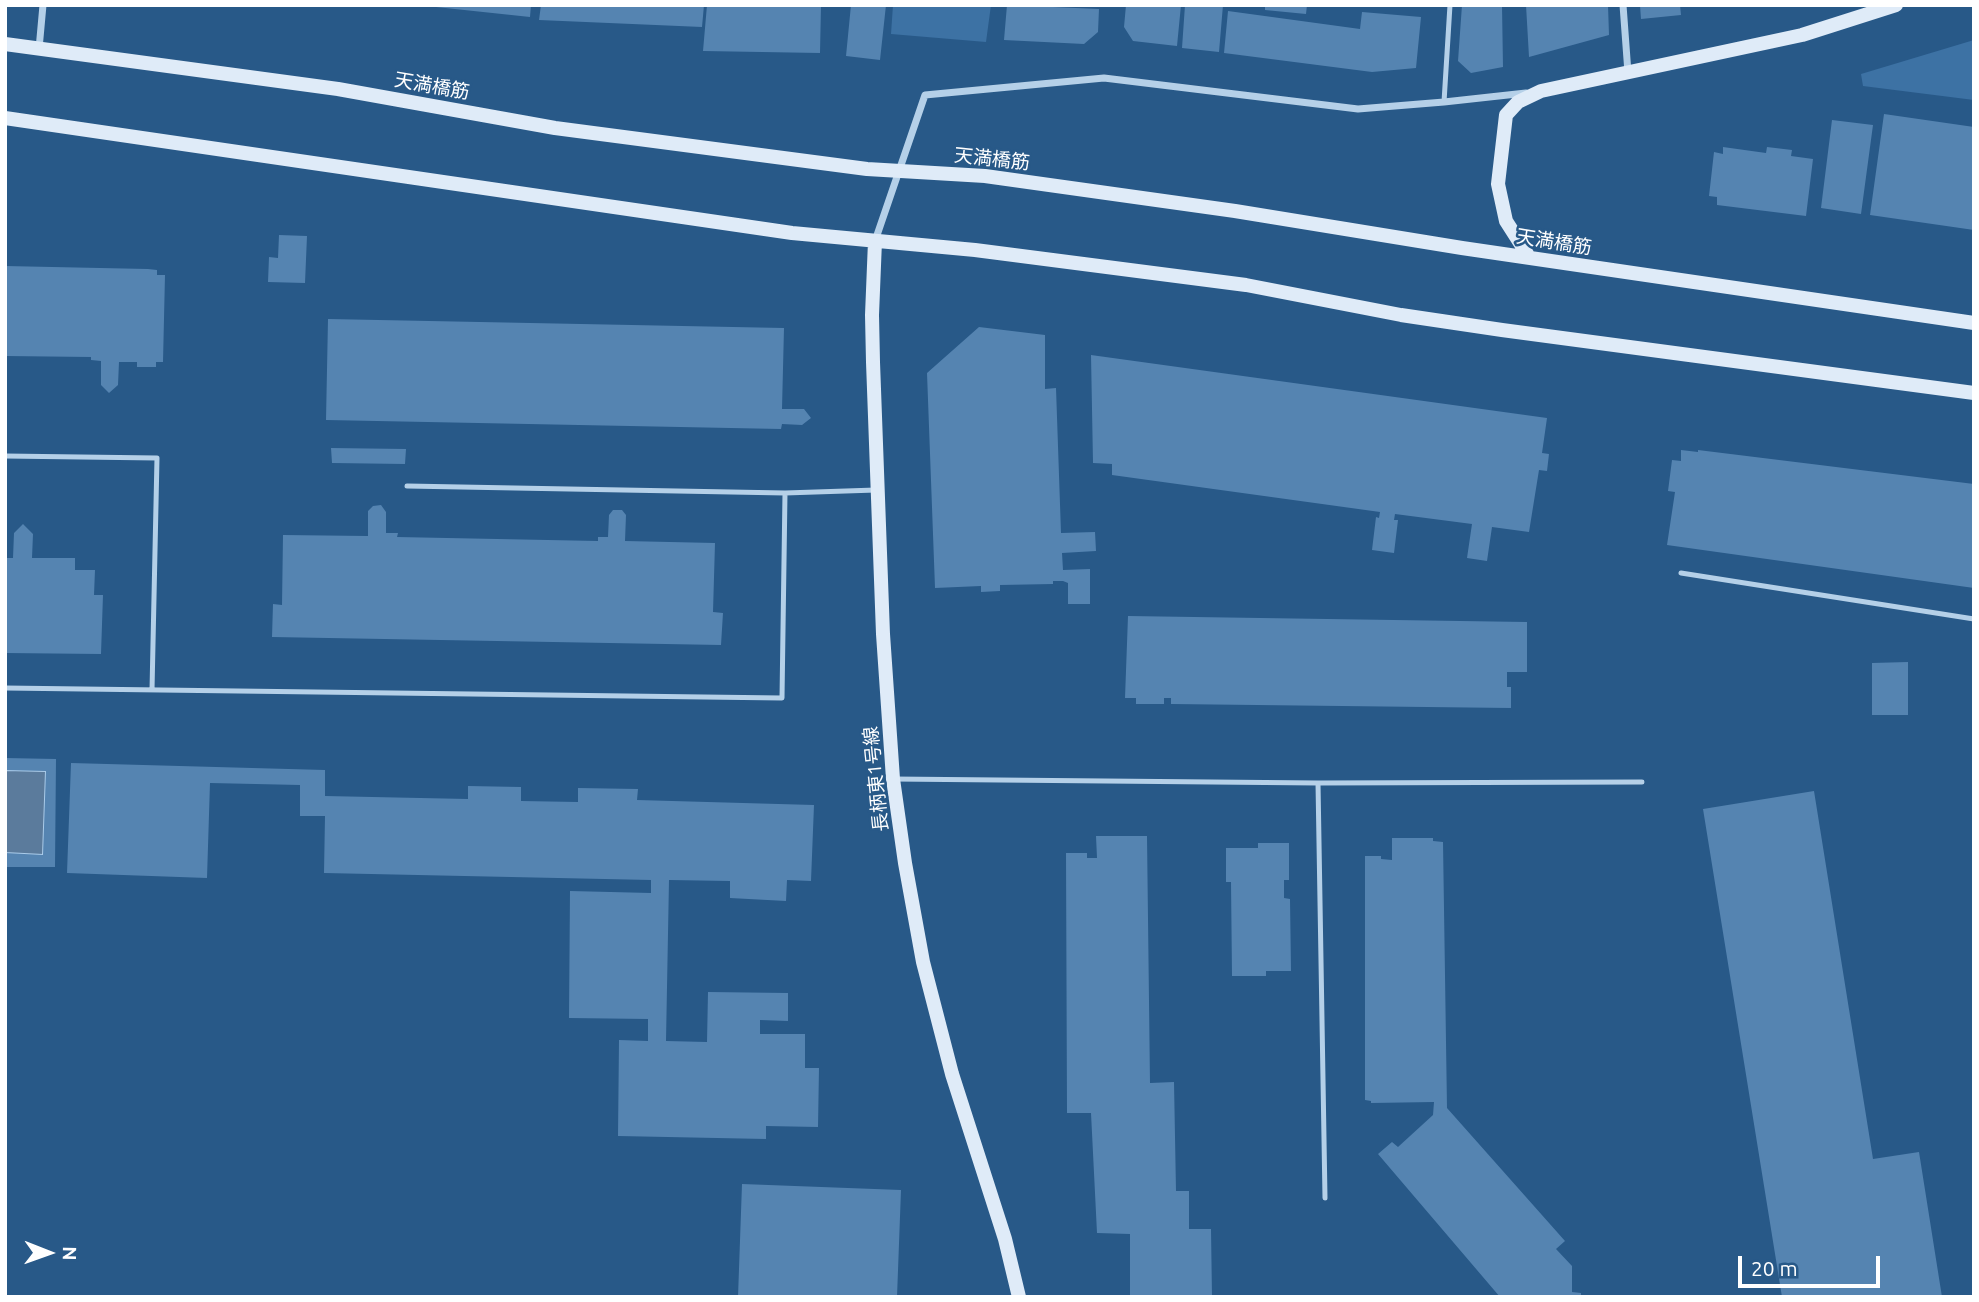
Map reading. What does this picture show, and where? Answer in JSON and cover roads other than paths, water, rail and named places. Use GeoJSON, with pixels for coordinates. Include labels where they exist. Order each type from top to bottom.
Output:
{"type":"FeatureCollection","features":[{"type":"Feature","properties":{"kind":"street"},"geometry":{"type":"LineString","coordinates":[[39,49],[43,5]]}},
{"type":"Feature","properties":{"kind":"street"},"geometry":{"type":"LineString","coordinates":[[1623,5],[1628,73]]}},
{"type":"Feature","properties":{"kind":"street"},"geometry":{"type":"LineString","coordinates":[[875,241],[925,95],[1104,78],[1358,109],[1444,102],[1541,91],[1628,73],[1802,35],[1896,5]]}},
{"type":"Feature","properties":{"kind":"street","name":"天満橋筋"},"geometry":{"type":"LineString","coordinates":[[5,44],[338,89],[555,128],[867,169],[998,178],[1235,211],[1974,323]]}},
{"type":"Feature","properties":{"kind":"street"},"geometry":{"type":"LineString","coordinates":[[1529,257],[1506,221],[1498,184],[1506,115],[1518,103],[1541,91]]}},
{"type":"Feature","properties":{"kind":"street"},"geometry":{"type":"LineString","coordinates":[[5,118],[792,233],[975,250],[1246,285],[1401,315],[1502,330],[1974,393]]}},
{"type":"Feature","properties":{"kind":"street","name":"長柄東1号線"},"geometry":{"type":"LineString","coordinates":[[875,241],[872,315],[883,634],[893,779],[923,962],[952,1074],[1005,1239],[1019,1297]]}},
{"type":"Feature","properties":{"kind":"lane"},"geometry":{"type":"LineString","coordinates":[[1444,102],[1450,5]]}},
{"type":"Feature","properties":{"kind":"lane"},"geometry":{"type":"LineString","coordinates":[[5,456],[157,458],[152,690]]}},
{"type":"Feature","properties":{"kind":"lane"},"geometry":{"type":"LineString","coordinates":[[407,486],[785,493],[878,490]]}},
{"type":"Feature","properties":{"kind":"lane"},"geometry":{"type":"LineString","coordinates":[[5,688],[782,698],[785,493]]}},
{"type":"Feature","properties":{"kind":"lane"},"geometry":{"type":"LineString","coordinates":[[1681,573],[1974,619]]}},
{"type":"Feature","properties":{"kind":"lane"},"geometry":{"type":"LineString","coordinates":[[893,779],[1318,783],[1642,782]]}},
{"type":"Feature","properties":{"kind":"lane"},"geometry":{"type":"LineString","coordinates":[[1318,783],[1325,1198]]}}]}
